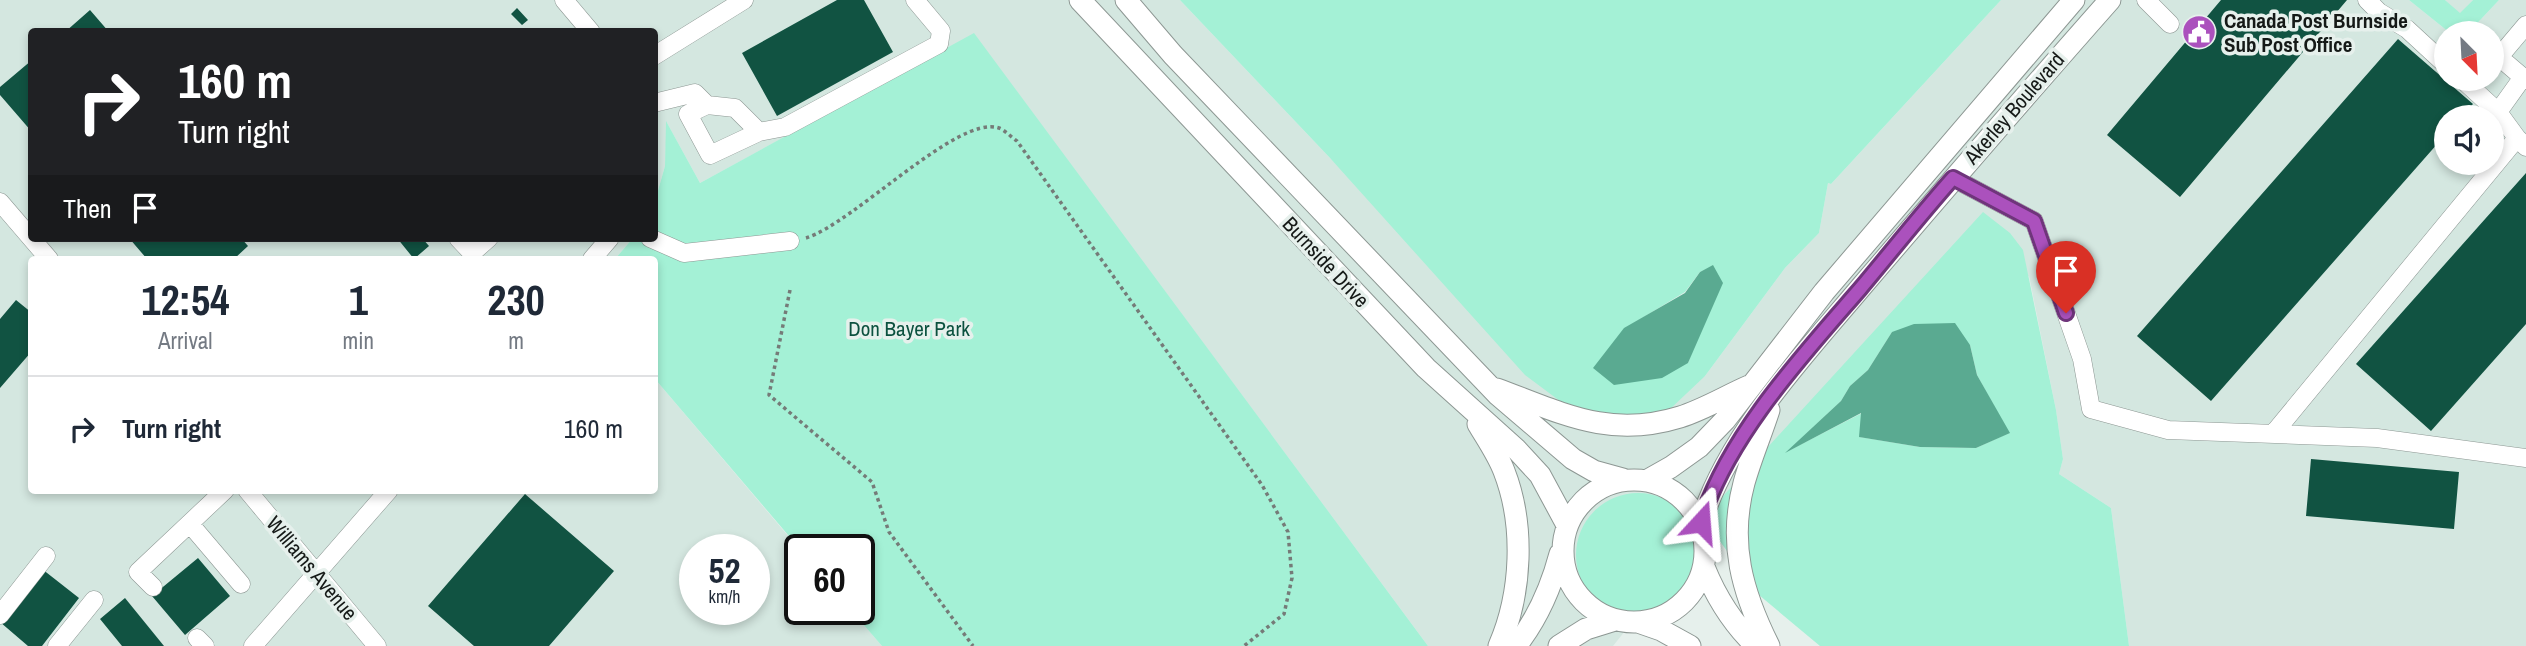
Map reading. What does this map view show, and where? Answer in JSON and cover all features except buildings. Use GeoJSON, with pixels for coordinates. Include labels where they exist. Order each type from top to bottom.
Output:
{"type":"FeatureCollection","features":[{"type":"Feature","properties":{"kind":"main road","name":"Burnside Drive"},"geometry":{"type":"LineString","coordinates":[[1080,0],[1426,368],[1540,475],[1567,525]]}},
{"type":"Feature","properties":{"kind":"main road","name":"Burnside Drive"},"geometry":{"type":"LineString","coordinates":[[1126,0],[1173,55],[1489,386],[1538,432],[1573,459],[1594,471],[1623,480]]}},
{"type":"Feature","properties":{"kind":"main road","name":"Akerley Boulevard"},"geometry":{"type":"LineString","coordinates":[[1648,480],[1699,447],[1725,421],[1824,292],[2074,0]]}},
{"type":"Feature","properties":{"kind":"main road","name":"Akerley Boulevard"},"geometry":{"type":"LineString","coordinates":[[1701,522],[1721,470],[1808,348],[2110,0]]}},
{"type":"Feature","properties":{"kind":"main road"},"geometry":{"type":"LineString","coordinates":[[1489,386],[1595,424],[1639,426],[1681,417],[1754,383]]}},
{"type":"Feature","properties":{"kind":"main road"},"geometry":{"type":"LineString","coordinates":[[1769,646],[1745,592],[1736,541],[1744,481],[1773,395]]}},
{"type":"Feature","properties":{"kind":"main road"},"geometry":{"type":"LineString","coordinates":[[1469,407],[1504,471],[1513,502],[1518,539],[1516,581],[1506,630],[1499,646]]}},
{"type":"Feature","properties":{"kind":"main road"},"geometry":{"type":"LineString","coordinates":[[1516,646],[1539,611],[1553,583],[1567,525],[1580,503],[1599,488],[1623,480],[1648,480],[1671,488],[1688,503],[1701,522],[1706,545],[1704,567],[1695,589],[1680,606],[1661,618],[1638,622],[1615,620],[1594,611],[1578,595],[1566,573],[1562,549]]}},
{"type":"Feature","properties":{"kind":"main road"},"geometry":{"type":"LineString","coordinates":[[1704,567],[1726,610],[1756,646]]}},
{"type":"Feature","properties":{"kind":"main road"},"geometry":{"type":"LineString","coordinates":[[1559,646],[1586,629],[1615,620]]}},
{"type":"Feature","properties":{"kind":"main road"},"geometry":{"type":"LineString","coordinates":[[1638,622],[1690,646]]}},
{"type":"Feature","properties":{"kind":"street"},"geometry":{"type":"LineString","coordinates":[[564,0],[588,28]]}},
{"type":"Feature","properties":{"kind":"street"},"geometry":{"type":"LineString","coordinates":[[658,54],[744,0]]}},
{"type":"Feature","properties":{"kind":"street"},"geometry":{"type":"LineString","coordinates":[[760,132],[735,108],[707,105],[688,114],[710,155],[760,132],[785,127],[939,44],[942,31],[915,0]]}},
{"type":"Feature","properties":{"kind":"street"},"geometry":{"type":"LineString","coordinates":[[2146,0],[2170,24]]}},
{"type":"Feature","properties":{"kind":"street"},"geometry":{"type":"LineString","coordinates":[[2367,0],[2379,12],[2407,29],[2434,54]]}},
{"type":"Feature","properties":{"kind":"street"},"geometry":{"type":"LineString","coordinates":[[2503,105],[2524,79],[2499,57],[2526,25]]}},
{"type":"Feature","properties":{"kind":"street"},"geometry":{"type":"LineString","coordinates":[[2476,91],[2491,105]]}},
{"type":"Feature","properties":{"kind":"street"},"geometry":{"type":"LineString","coordinates":[[658,102],[695,93],[707,105]]}},
{"type":"Feature","properties":{"kind":"street"},"geometry":{"type":"LineString","coordinates":[[2273,434],[2521,143],[2504,119]]}},
{"type":"Feature","properties":{"kind":"street"},"geometry":{"type":"LineString","coordinates":[[1953,178],[2034,221],[2082,359],[2091,409],[2168,430],[2376,438],[2526,458]]}},
{"type":"Feature","properties":{"kind":"street"},"geometry":{"type":"LineString","coordinates":[[0,202],[28,235]]}},
{"type":"Feature","properties":{"kind":"street"},"geometry":{"type":"LineString","coordinates":[[34,242],[46,256]]}},
{"type":"Feature","properties":{"kind":"street"},"geometry":{"type":"LineString","coordinates":[[462,242],[472,253],[484,242]]}},
{"type":"Feature","properties":{"kind":"street"},"geometry":{"type":"LineString","coordinates":[[595,256],[607,242]]}},
{"type":"Feature","properties":{"kind":"street"},"geometry":{"type":"LineString","coordinates":[[658,242],[684,253],[790,242]]}},
{"type":"Feature","properties":{"kind":"street"},"geometry":{"type":"LineString","coordinates":[[153,587],[138,572],[221,494]]}},
{"type":"Feature","properties":{"kind":"street","name":"Williams Avenue"},"geometry":{"type":"LineString","coordinates":[[250,494],[377,646]]}},
{"type":"Feature","properties":{"kind":"street"},"geometry":{"type":"LineString","coordinates":[[253,646],[385,494]]}},
{"type":"Feature","properties":{"kind":"street"},"geometry":{"type":"LineString","coordinates":[[190,524],[242,584]]}},
{"type":"Feature","properties":{"kind":"street"},"geometry":{"type":"LineString","coordinates":[[0,615],[46,556]]}},
{"type":"Feature","properties":{"kind":"street"},"geometry":{"type":"LineString","coordinates":[[57,646],[94,600]]}},
{"type":"Feature","properties":{"kind":"path"},"geometry":{"type":"LineString","coordinates":[[790,242],[810,237],[844,219],[942,145],[977,129],[999,128],[1017,141],[1262,485],[1288,532],[1292,579],[1284,614],[1244,646]]}},
{"type":"Feature","properties":{"kind":"path"},"geometry":{"type":"LineString","coordinates":[[789,290],[769,395],[872,482],[890,532],[973,646]]}},
{"type":"Feature","properties":{"kind":"shaded area"},"geometry":{"type":"Polygon","coordinates":[[[0,0],[1180,0],[1330,158],[1596,428],[1705,376],[1785,268],[1819,233],[1828,183],[1831,184],[2001,0],[2409,0],[2435,21],[2434,91],[2504,91],[2504,21],[2479,21],[2499,0],[2526,0],[2526,646],[2129,646],[2111,508],[2059,474],[2063,459],[2056,410],[2029,276],[1703,518],[1661,586],[1613,646],[1428,646],[974,34],[700,183],[667,123],[665,166],[658,190],[658,28],[28,28],[28,242],[630,242],[618,256],[28,256],[28,494],[658,494],[658,383],[786,534],[784,534],[784,625],[864,625],[882,646],[0,646],[0,0]]]}},
{"type":"Feature","properties":{"kind":"shaded area"},"geometry":{"type":"Polygon","coordinates":[[[2445,0],[2473,0],[2460,14],[2445,0]]]}},
{"type":"Feature","properties":{"kind":"shaded area"},"geometry":{"type":"Polygon","coordinates":[[[1713,265],[1723,283],[1688,363],[1662,378],[1614,385],[1593,368],[1624,328],[1685,293],[1700,272],[1713,265]]]}},
{"type":"Feature","properties":{"kind":"shaded area"},"geometry":{"type":"Polygon","coordinates":[[[1955,323],[1970,345],[1977,375],[2010,433],[1976,448],[1920,447],[1859,437],[1861,413],[1785,453],[1841,401],[1850,386],[1868,370],[1892,332],[1914,324],[1955,323]]]}},
{"type":"Feature","properties":{"kind":"green space"},"geometry":{"type":"Polygon","coordinates":[[[1180,0],[2001,0],[1831,184],[1828,183],[1819,233],[1785,268],[1705,376],[1649,429],[1596,428],[1525,375],[1330,158],[1180,0]],[[1713,266],[1700,272],[1685,292],[1624,329],[1688,363],[1700,330],[1713,266]]]}},
{"type":"Feature","properties":{"kind":"green space"},"geometry":{"type":"Polygon","coordinates":[[[2409,0],[2445,0],[2460,13],[2473,0],[2499,0],[2479,21],[2435,21],[2409,0]]]}},
{"type":"Feature","properties":{"kind":"green space","name":"Don Bayer Park"},"geometry":{"type":"Polygon","coordinates":[[[974,33],[1428,646],[882,646],[864,625],[875,625],[875,534],[787,534],[658,383],[658,256],[618,256],[630,242],[658,242],[658,190],[665,166],[666,121],[700,183],[974,33]]]}},
{"type":"Feature","properties":{"kind":"green space"},"geometry":{"type":"Polygon","coordinates":[[[1983,212],[2010,233],[2023,250],[2056,410],[2063,459],[2059,474],[2111,508],[2129,646],[1820,646],[1759,595],[1703,518],[1983,212]],[[1892,332],[1868,370],[1850,386],[1841,401],[1788,451],[1862,413],[1860,437],[1920,447],[1976,448],[2009,433],[1977,375],[1970,345],[1892,332]]]}},
{"type":"Feature","properties":{"kind":"green space"},"geometry":{"type":"Polygon","coordinates":[[[1638,493],[1662,497],[1682,511],[1696,531],[1700,555],[1696,579],[1682,599],[1662,613],[1638,617],[1614,613],[1594,599],[1580,579],[1576,555],[1580,531],[1594,511],[1614,497],[1638,493]]]}},
{"type":"Feature","properties":{"kind":"place","name":"Canada Post Burnside Sub Post Office"},"geometry":{"type":"Point","coordinates":[2199,32]}},
{"type":"Feature","properties":{"kind":"route"},"geometry":{"type":"LineString","coordinates":[[1701,522],[1721,470],[1747,430],[1808,348],[1953,178],[2034,221],[2066,313]]}}]}
